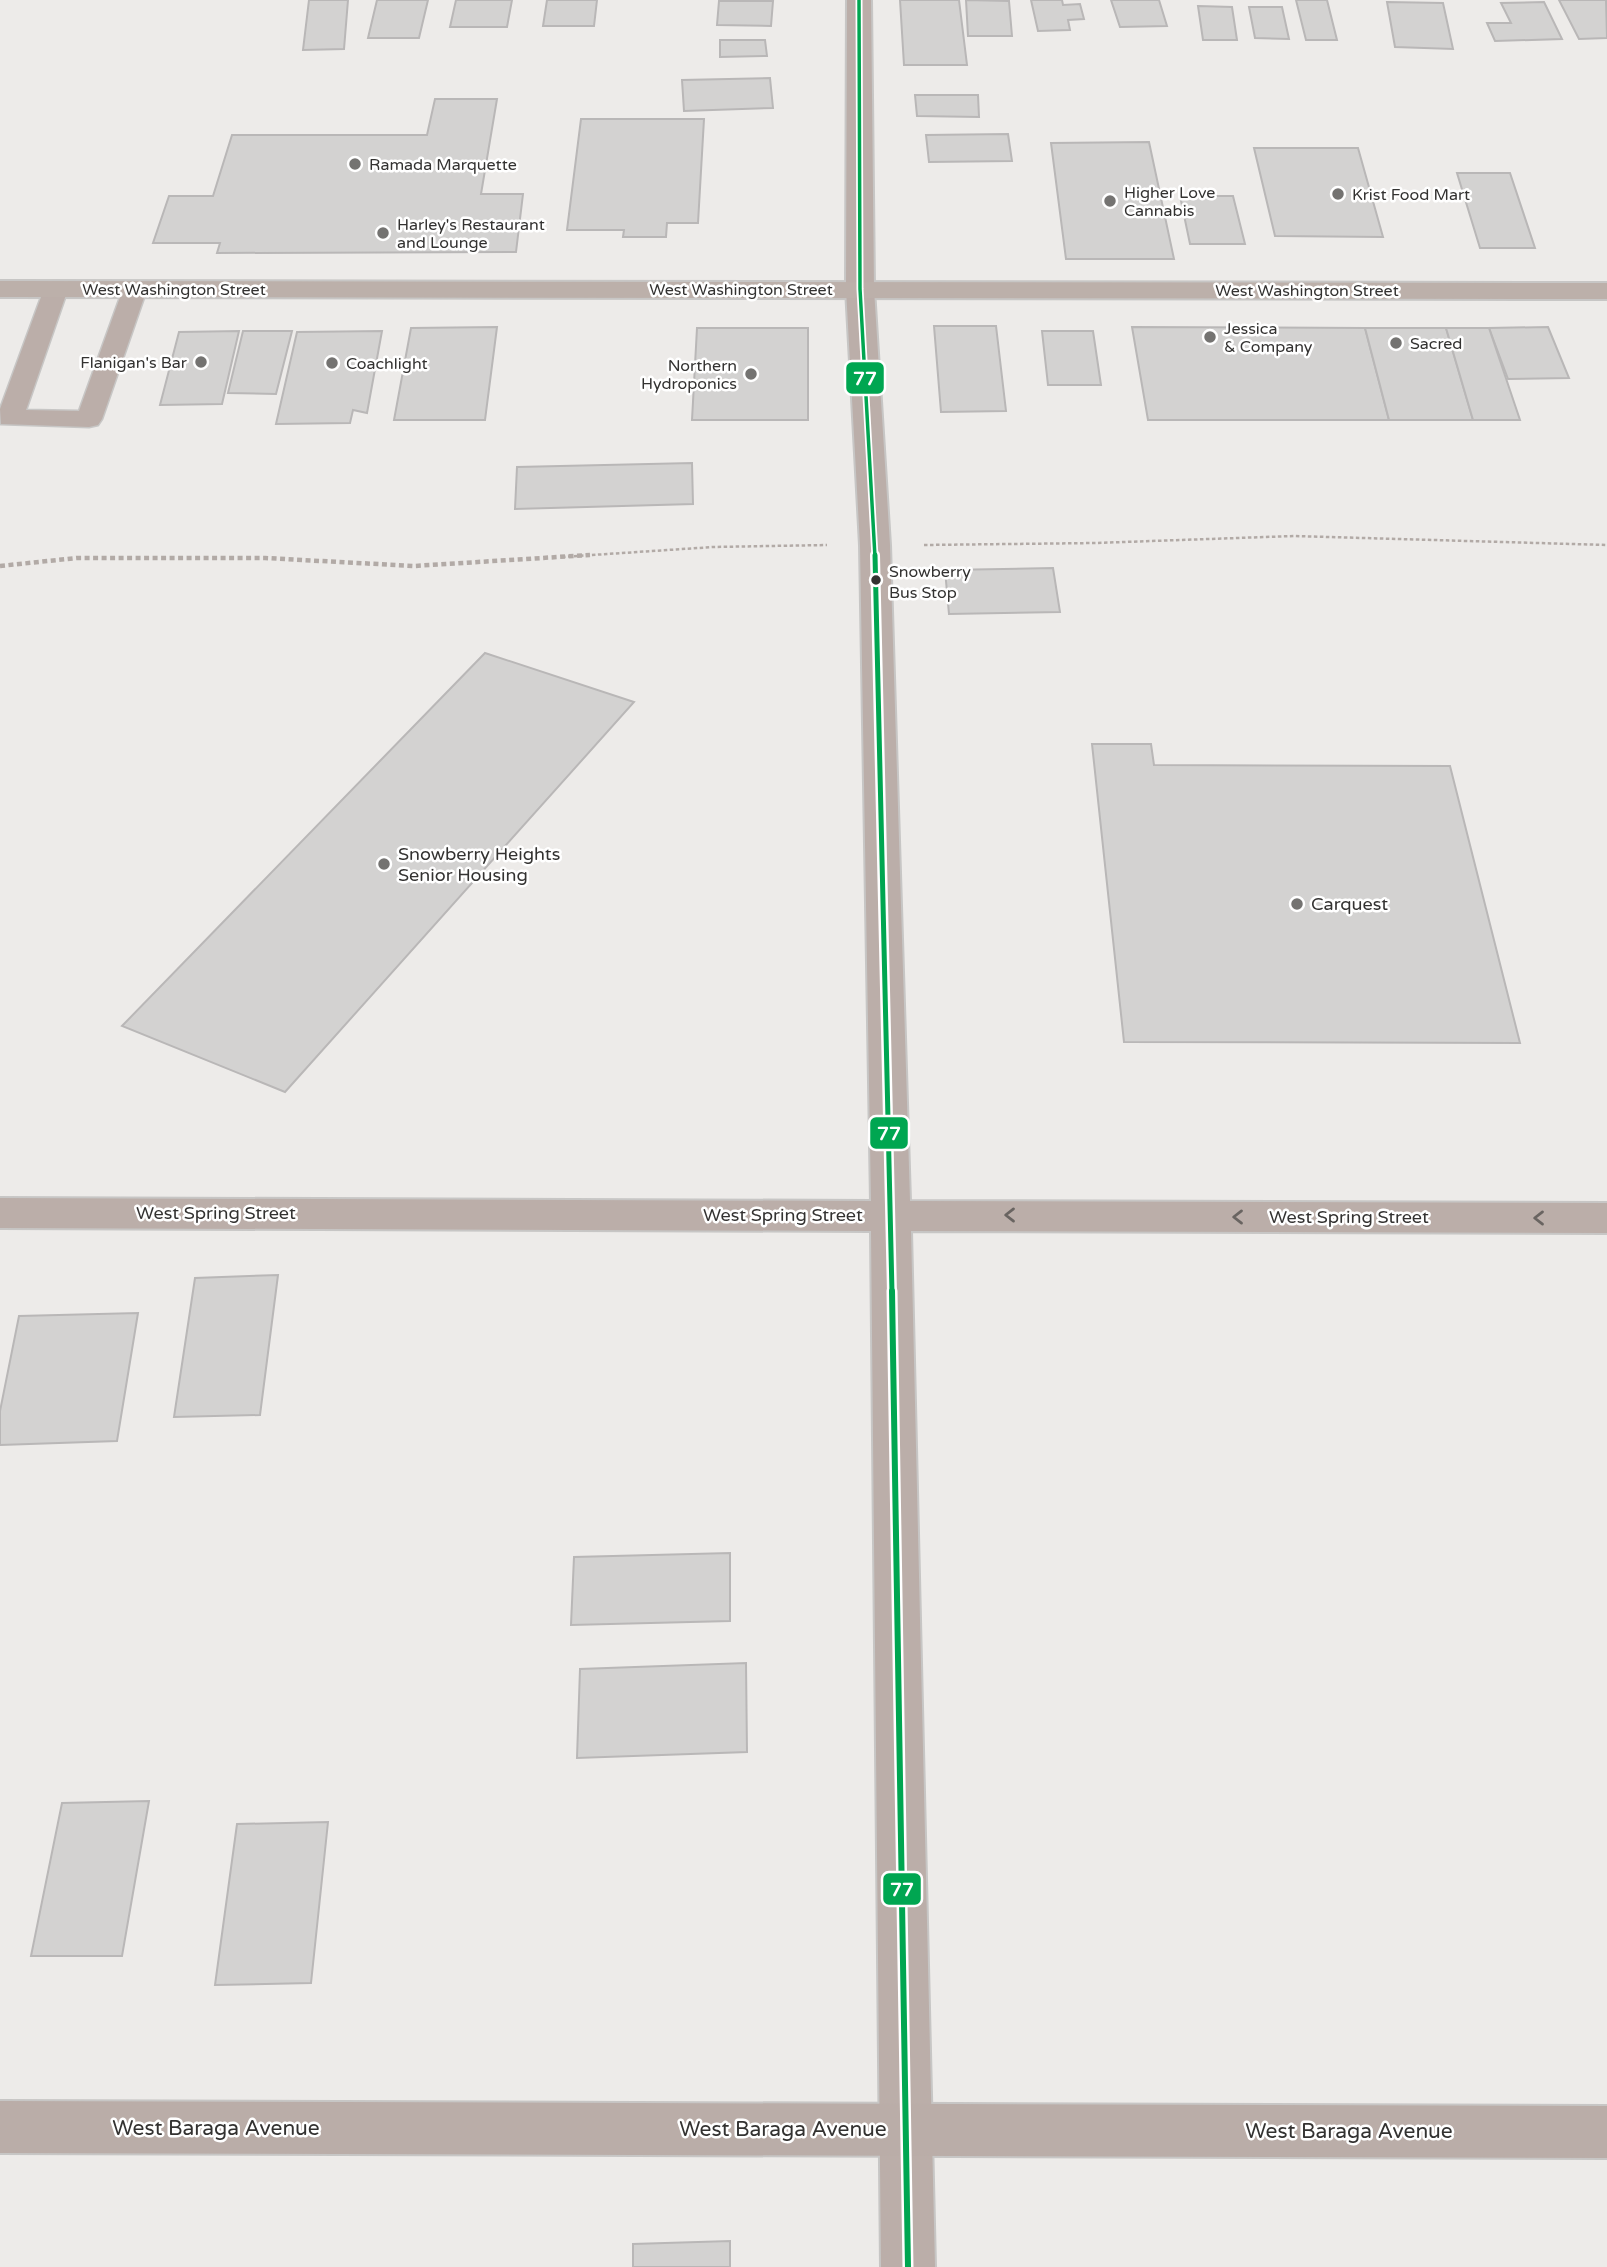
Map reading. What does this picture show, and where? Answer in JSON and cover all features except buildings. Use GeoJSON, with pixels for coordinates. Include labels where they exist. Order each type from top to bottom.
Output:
{"type":"FeatureCollection","features":[{"type":"Feature","properties":{"kind":"main road","name":"West Washington Street"},"geometry":{"type":"LineString","coordinates":[[0,289],[1607,291]]}},
{"type":"Feature","properties":{"kind":"street"},"geometry":{"type":"LineString","coordinates":[[859,0],[860,289],[875,545],[891,1214],[908,2267]]}},
{"type":"Feature","properties":{"kind":"street","name":"West Spring Street"},"geometry":{"type":"LineString","coordinates":[[0,1213],[891,1214],[1607,1219]]}},
{"type":"Feature","properties":{"kind":"street","name":"West Baraga Avenue"},"geometry":{"type":"LineString","coordinates":[[0,2127],[1607,2132]]}},
{"type":"Feature","properties":{"kind":"lane"},"geometry":{"type":"LineString","coordinates":[[56,289],[10,418],[89,419],[135,289]]}},
{"type":"Feature","properties":{"kind":"path"},"geometry":{"type":"LineString","coordinates":[[0,566],[77,558],[265,558],[414,566],[713,547],[1095,543],[1294,536],[1607,545]]}},
{"type":"Feature","properties":{"kind":"transit line","name":"77"},"geometry":{"type":"LineString","coordinates":[[859,0],[860,289],[875,545],[890,1159],[908,2267]]}},
{"type":"Feature","properties":{"kind":"place","name":"Ramada Marquette"},"geometry":{"type":"Point","coordinates":[355,164]}},
{"type":"Feature","properties":{"kind":"place","name":"Krist Food Mart"},"geometry":{"type":"Point","coordinates":[1338,194]}},
{"type":"Feature","properties":{"kind":"place","name":"Higher Love Cannabis"},"geometry":{"type":"Point","coordinates":[1110,201]}},
{"type":"Feature","properties":{"kind":"place","name":"Harley's Restaurant and Lounge"},"geometry":{"type":"Point","coordinates":[383,233]}},
{"type":"Feature","properties":{"kind":"place","name":"Jessica & Company"},"geometry":{"type":"Point","coordinates":[1210,337]}},
{"type":"Feature","properties":{"kind":"place","name":"Sacred"},"geometry":{"type":"Point","coordinates":[1396,343]}},
{"type":"Feature","properties":{"kind":"place","name":"Flanigan's Bar"},"geometry":{"type":"Point","coordinates":[201,362]}},
{"type":"Feature","properties":{"kind":"place","name":"Coachlight"},"geometry":{"type":"Point","coordinates":[332,363]}},
{"type":"Feature","properties":{"kind":"place","name":"Northern Hydroponics"},"geometry":{"type":"Point","coordinates":[751,374]}},
{"type":"Feature","properties":{"kind":"place","name":"Snowberry Bus Stop"},"geometry":{"type":"Point","coordinates":[876,580]}},
{"type":"Feature","properties":{"kind":"place","name":"Snowberry Heights Senior Housing"},"geometry":{"type":"Point","coordinates":[384,864]}},
{"type":"Feature","properties":{"kind":"place","name":"Carquest"},"geometry":{"type":"Point","coordinates":[1297,904]}}]}
